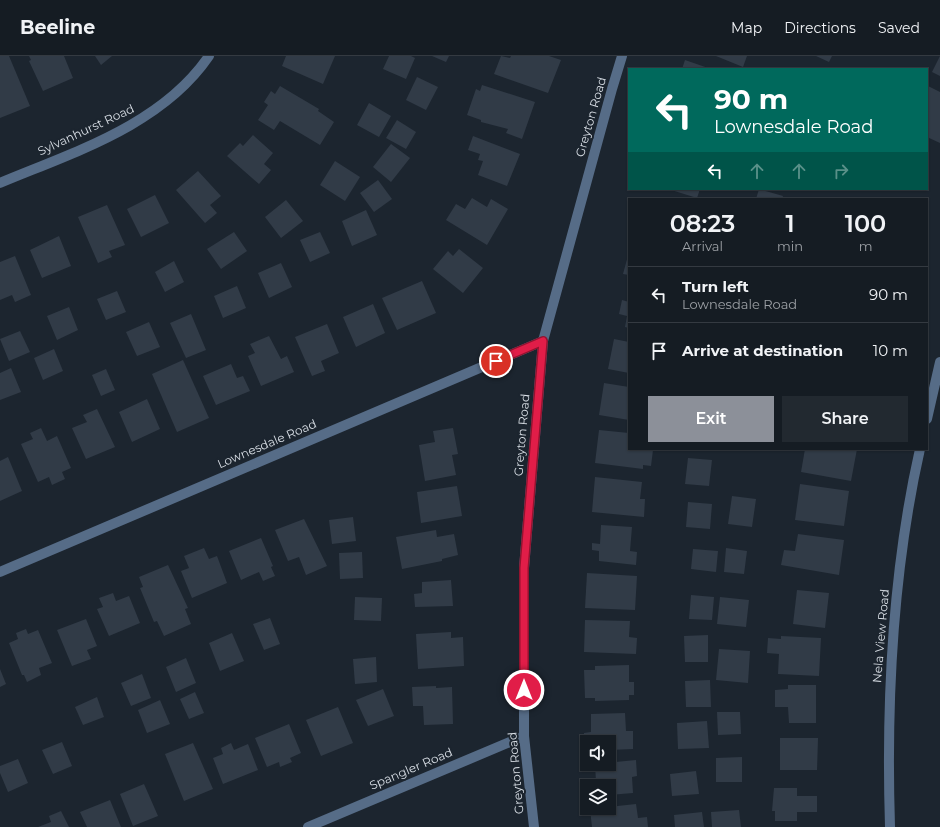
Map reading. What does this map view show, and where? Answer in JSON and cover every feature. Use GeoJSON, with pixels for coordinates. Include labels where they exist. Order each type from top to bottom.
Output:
{"type":"FeatureCollection","features":[{"type":"Feature","properties":{"kind":"street","name":"Sylvanhurst Road"},"geometry":{"type":"LineString","coordinates":[[0,183],[112,134],[150,113],[176,94],[200,70],[209,56]]}},
{"type":"Feature","properties":{"kind":"street","name":"Greyton Road"},"geometry":{"type":"LineString","coordinates":[[534,827],[524,736],[524,568],[543,341],[622,56]]}},
{"type":"Feature","properties":{"kind":"street","name":"Lownesdale Road"},"geometry":{"type":"LineString","coordinates":[[0,572],[543,341]]}},
{"type":"Feature","properties":{"kind":"street"},"geometry":{"type":"LineString","coordinates":[[928,415],[940,362]]}},
{"type":"Feature","properties":{"kind":"street","name":"Nela View Road"},"geometry":{"type":"LineString","coordinates":[[890,827],[888,752],[890,663],[900,566],[920,450]]}},
{"type":"Feature","properties":{"kind":"street","name":"Spangler Road"},"geometry":{"type":"LineString","coordinates":[[308,827],[524,736]]}},
{"type":"Feature","properties":{"kind":"building"},"geometry":{"type":"Polygon","coordinates":[[[0,56],[9,56],[30,106],[0,118],[0,56]]]}},
{"type":"Feature","properties":{"kind":"building"},"geometry":{"type":"Polygon","coordinates":[[[29,56],[64,56],[73,78],[43,91],[29,61],[31,60],[29,56]]]}},
{"type":"Feature","properties":{"kind":"building"},"geometry":{"type":"Polygon","coordinates":[[[95,56],[112,56],[101,65],[95,56]]]}},
{"type":"Feature","properties":{"kind":"building"},"geometry":{"type":"Polygon","coordinates":[[[286,56],[335,56],[323,84],[282,66],[286,56]]]}},
{"type":"Feature","properties":{"kind":"building"},"geometry":{"type":"Polygon","coordinates":[[[389,56],[411,56],[415,58],[406,79],[383,69],[389,56]]]}},
{"type":"Feature","properties":{"kind":"building"},"geometry":{"type":"Polygon","coordinates":[[[432,56],[449,56],[446,62],[432,56]]]}},
{"type":"Feature","properties":{"kind":"building"},"geometry":{"type":"Polygon","coordinates":[[[501,56],[510,58],[511,56],[549,56],[561,60],[548,93],[494,74],[501,56]]]}},
{"type":"Feature","properties":{"kind":"building"},"geometry":{"type":"Polygon","coordinates":[[[716,56],[747,56],[743,67],[716,56]]]}},
{"type":"Feature","properties":{"kind":"building"},"geometry":{"type":"Polygon","coordinates":[[[816,56],[832,56],[829,62],[816,56]]]}},
{"type":"Feature","properties":{"kind":"building"},"geometry":{"type":"Polygon","coordinates":[[[940,56],[940,76],[932,72],[940,56]]]}},
{"type":"Feature","properties":{"kind":"building"},"geometry":{"type":"Polygon","coordinates":[[[685,60],[708,68],[682,68],[685,60]]]}},
{"type":"Feature","properties":{"kind":"building"},"geometry":{"type":"Polygon","coordinates":[[[417,77],[438,87],[426,110],[406,100],[417,77]]]}},
{"type":"Feature","properties":{"kind":"building"},"geometry":{"type":"Polygon","coordinates":[[[482,85],[535,102],[522,139],[506,133],[508,129],[481,122],[481,120],[467,115],[476,89],[480,91],[482,85]]]}},
{"type":"Feature","properties":{"kind":"building"},"geometry":{"type":"Polygon","coordinates":[[[280,86],[319,109],[318,111],[334,122],[320,145],[280,121],[274,130],[258,120],[268,105],[264,102],[271,91],[275,94],[280,86]]]}},
{"type":"Feature","properties":{"kind":"building"},"geometry":{"type":"Polygon","coordinates":[[[928,86],[940,92],[940,143],[928,137],[928,86]]]}},
{"type":"Feature","properties":{"kind":"building"},"geometry":{"type":"Polygon","coordinates":[[[369,103],[391,116],[379,137],[357,125],[369,103]]]}},
{"type":"Feature","properties":{"kind":"building"},"geometry":{"type":"Polygon","coordinates":[[[397,120],[416,132],[406,149],[386,138],[397,120]]]}},
{"type":"Feature","properties":{"kind":"building"},"geometry":{"type":"Polygon","coordinates":[[[253,135],[273,153],[264,164],[271,170],[259,184],[227,156],[240,143],[243,146],[253,135]]]}},
{"type":"Feature","properties":{"kind":"building"},"geometry":{"type":"Polygon","coordinates":[[[473,136],[520,154],[507,186],[478,175],[483,161],[478,160],[480,154],[468,150],[473,136]]]}},
{"type":"Feature","properties":{"kind":"building"},"geometry":{"type":"Polygon","coordinates":[[[391,144],[410,158],[391,182],[373,167],[391,144]]]}},
{"type":"Feature","properties":{"kind":"building"},"geometry":{"type":"Polygon","coordinates":[[[335,161],[360,177],[345,201],[320,185],[335,161]]]}},
{"type":"Feature","properties":{"kind":"building"},"geometry":{"type":"Polygon","coordinates":[[[198,171],[221,196],[210,205],[217,213],[205,223],[176,190],[198,171]]]}},
{"type":"Feature","properties":{"kind":"building"},"geometry":{"type":"Polygon","coordinates":[[[378,180],[392,199],[374,212],[360,193],[378,180]]]}},
{"type":"Feature","properties":{"kind":"building"},"geometry":{"type":"Polygon","coordinates":[[[671,190],[700,190],[697,198],[671,190]]]}},
{"type":"Feature","properties":{"kind":"building"},"geometry":{"type":"Polygon","coordinates":[[[759,190],[783,196],[782,198],[756,198],[759,190]]]}},
{"type":"Feature","properties":{"kind":"building"},"geometry":{"type":"Polygon","coordinates":[[[155,195],[169,223],[141,237],[127,209],[155,195]]]}},
{"type":"Feature","properties":{"kind":"building"},"geometry":{"type":"Polygon","coordinates":[[[472,198],[487,207],[491,199],[508,209],[487,245],[446,220],[456,204],[465,209],[472,198]]]}},
{"type":"Feature","properties":{"kind":"building"},"geometry":{"type":"Polygon","coordinates":[[[286,200],[303,221],[281,238],[265,217],[286,200]]]}},
{"type":"Feature","properties":{"kind":"building"},"geometry":{"type":"Polygon","coordinates":[[[107,205],[125,245],[109,251],[112,257],[98,263],[78,217],[107,205]]]}},
{"type":"Feature","properties":{"kind":"building"},"geometry":{"type":"Polygon","coordinates":[[[366,210],[377,235],[352,246],[342,221],[366,210]]]}},
{"type":"Feature","properties":{"kind":"building"},"geometry":{"type":"Polygon","coordinates":[[[234,232],[247,251],[221,269],[207,249],[234,232]]]}},
{"type":"Feature","properties":{"kind":"building"},"geometry":{"type":"Polygon","coordinates":[[[320,232],[330,253],[310,262],[300,240],[320,232]]]}},
{"type":"Feature","properties":{"kind":"building"},"geometry":{"type":"Polygon","coordinates":[[[59,236],[71,266],[42,278],[30,250],[59,236]]]}},
{"type":"Feature","properties":{"kind":"building"},"geometry":{"type":"Polygon","coordinates":[[[459,249],[483,268],[463,293],[433,269],[448,251],[453,256],[459,249]]]}},
{"type":"Feature","properties":{"kind":"building"},"geometry":{"type":"Polygon","coordinates":[[[15,256],[31,295],[15,302],[12,295],[0,300],[0,262],[15,256]]]}},
{"type":"Feature","properties":{"kind":"building"},"geometry":{"type":"Polygon","coordinates":[[[628,256],[628,275],[623,274],[628,256]]]}},
{"type":"Feature","properties":{"kind":"building"},"geometry":{"type":"Polygon","coordinates":[[[174,261],[184,282],[165,292],[155,272],[174,261]]]}},
{"type":"Feature","properties":{"kind":"building"},"geometry":{"type":"Polygon","coordinates":[[[281,263],[292,287],[269,298],[258,273],[281,263]]]}},
{"type":"Feature","properties":{"kind":"building"},"geometry":{"type":"Polygon","coordinates":[[[422,281],[436,313],[397,330],[382,298],[422,281]]]}},
{"type":"Feature","properties":{"kind":"building"},"geometry":{"type":"Polygon","coordinates":[[[237,286],[246,308],[223,318],[214,296],[237,286]]]}},
{"type":"Feature","properties":{"kind":"building"},"geometry":{"type":"Polygon","coordinates":[[[117,291],[126,312],[106,320],[97,299],[117,291]]]}},
{"type":"Feature","properties":{"kind":"building"},"geometry":{"type":"Polygon","coordinates":[[[622,300],[628,302],[628,328],[625,327],[627,316],[619,314],[622,300]]]}},
{"type":"Feature","properties":{"kind":"building"},"geometry":{"type":"Polygon","coordinates":[[[373,304],[385,333],[356,347],[343,317],[373,304]]]}},
{"type":"Feature","properties":{"kind":"building"},"geometry":{"type":"Polygon","coordinates":[[[69,307],[78,330],[57,340],[47,316],[69,307]]]}},
{"type":"Feature","properties":{"kind":"building"},"geometry":{"type":"Polygon","coordinates":[[[191,314],[206,350],[186,358],[170,323],[191,314]]]}},
{"type":"Feature","properties":{"kind":"building"},"geometry":{"type":"Polygon","coordinates":[[[149,322],[160,347],[137,356],[126,332],[149,322]]]}},
{"type":"Feature","properties":{"kind":"building"},"geometry":{"type":"Polygon","coordinates":[[[327,324],[339,353],[321,361],[325,371],[312,376],[295,337],[327,324]]]}},
{"type":"Feature","properties":{"kind":"building"},"geometry":{"type":"Polygon","coordinates":[[[20,331],[30,352],[9,361],[0,339],[20,331]]]}},
{"type":"Feature","properties":{"kind":"building"},"geometry":{"type":"Polygon","coordinates":[[[269,336],[281,359],[287,356],[294,372],[261,386],[248,356],[255,353],[250,344],[269,336]]]}},
{"type":"Feature","properties":{"kind":"building"},"geometry":{"type":"Polygon","coordinates":[[[614,339],[628,342],[628,373],[608,369],[614,339]]]}},
{"type":"Feature","properties":{"kind":"building"},"geometry":{"type":"Polygon","coordinates":[[[54,349],[63,371],[43,380],[34,358],[54,349]]]}},
{"type":"Feature","properties":{"kind":"building"},"geometry":{"type":"Polygon","coordinates":[[[183,360],[209,418],[177,432],[152,374],[183,360]]]}},
{"type":"Feature","properties":{"kind":"building"},"geometry":{"type":"Polygon","coordinates":[[[231,364],[237,378],[243,376],[250,391],[216,405],[203,376],[231,364]]]}},
{"type":"Feature","properties":{"kind":"building"},"geometry":{"type":"Polygon","coordinates":[[[11,368],[21,392],[0,400],[0,373],[11,368]]]}},
{"type":"Feature","properties":{"kind":"building"},"geometry":{"type":"Polygon","coordinates":[[[106,369],[115,390],[101,396],[92,375],[106,369]]]}},
{"type":"Feature","properties":{"kind":"building"},"geometry":{"type":"Polygon","coordinates":[[[604,383],[628,387],[628,420],[599,415],[604,383]]]}},
{"type":"Feature","properties":{"kind":"building"},"geometry":{"type":"Polygon","coordinates":[[[147,399],[160,429],[132,442],[119,412],[147,399]]]}},
{"type":"Feature","properties":{"kind":"building"},"geometry":{"type":"Polygon","coordinates":[[[97,409],[115,447],[86,459],[72,428],[87,422],[83,415],[97,409]]]}},
{"type":"Feature","properties":{"kind":"building"},"geometry":{"type":"Polygon","coordinates":[[[41,428],[47,441],[57,436],[71,468],[62,472],[65,479],[52,485],[49,477],[38,482],[21,444],[33,439],[30,433],[41,428]]]}},
{"type":"Feature","properties":{"kind":"building"},"geometry":{"type":"Polygon","coordinates":[[[453,428],[458,454],[452,455],[456,475],[425,481],[419,445],[435,442],[433,431],[453,428]]]}},
{"type":"Feature","properties":{"kind":"building"},"geometry":{"type":"Polygon","coordinates":[[[599,430],[628,433],[628,450],[653,450],[651,466],[643,465],[643,469],[595,463],[599,430]]]}},
{"type":"Feature","properties":{"kind":"building"},"geometry":{"type":"Polygon","coordinates":[[[805,450],[857,450],[851,481],[801,472],[805,450]]]}},
{"type":"Feature","properties":{"kind":"building"},"geometry":{"type":"Polygon","coordinates":[[[8,457],[22,491],[0,501],[0,461],[8,457]]]}},
{"type":"Feature","properties":{"kind":"building"},"geometry":{"type":"Polygon","coordinates":[[[688,458],[712,460],[709,486],[685,484],[688,458]]]}},
{"type":"Feature","properties":{"kind":"building"},"geometry":{"type":"Polygon","coordinates":[[[595,477],[642,482],[640,499],[645,499],[644,517],[592,512],[595,477]]]}},
{"type":"Feature","properties":{"kind":"building"},"geometry":{"type":"Polygon","coordinates":[[[800,484],[849,491],[844,526],[795,520],[800,484]]]}},
{"type":"Feature","properties":{"kind":"building"},"geometry":{"type":"Polygon","coordinates":[[[457,486],[462,516],[421,523],[417,492],[457,486]]]}},
{"type":"Feature","properties":{"kind":"building"},"geometry":{"type":"Polygon","coordinates":[[[732,496],[756,499],[752,527],[728,524],[732,496]]]}},
{"type":"Feature","properties":{"kind":"building"},"geometry":{"type":"Polygon","coordinates":[[[688,502],[712,504],[710,529],[686,527],[688,502]]]}},
{"type":"Feature","properties":{"kind":"building"},"geometry":{"type":"Polygon","coordinates":[[[353,517],[356,541],[332,544],[329,520],[353,517]]]}},
{"type":"Feature","properties":{"kind":"building"},"geometry":{"type":"Polygon","coordinates":[[[304,519],[327,566],[306,575],[299,557],[288,561],[275,530],[304,519]]]}},
{"type":"Feature","properties":{"kind":"building"},"geometry":{"type":"Polygon","coordinates":[[[601,525],[632,527],[630,551],[637,552],[636,565],[599,561],[599,551],[592,550],[592,543],[600,544],[601,525]]]}},
{"type":"Feature","properties":{"kind":"building"},"geometry":{"type":"Polygon","coordinates":[[[436,530],[437,537],[454,534],[458,555],[442,559],[442,561],[402,569],[396,537],[436,530]]]}},
{"type":"Feature","properties":{"kind":"building"},"geometry":{"type":"Polygon","coordinates":[[[798,534],[844,540],[839,575],[781,565],[784,550],[795,551],[798,534]]]}},
{"type":"Feature","properties":{"kind":"building"},"geometry":{"type":"Polygon","coordinates":[[[261,538],[273,566],[271,567],[275,576],[263,581],[259,572],[241,580],[229,551],[261,538]]]}},
{"type":"Feature","properties":{"kind":"building"},"geometry":{"type":"Polygon","coordinates":[[[204,548],[209,559],[217,556],[227,583],[192,598],[181,571],[189,568],[184,556],[204,548]]]}},
{"type":"Feature","properties":{"kind":"building"},"geometry":{"type":"Polygon","coordinates":[[[726,548],[747,551],[744,574],[724,572],[726,548]]]}},
{"type":"Feature","properties":{"kind":"building"},"geometry":{"type":"Polygon","coordinates":[[[693,549],[718,551],[716,572],[691,569],[693,549]]]}},
{"type":"Feature","properties":{"kind":"building"},"geometry":{"type":"Polygon","coordinates":[[[362,552],[363,578],[340,579],[339,553],[362,552]]]}},
{"type":"Feature","properties":{"kind":"building"},"geometry":{"type":"Polygon","coordinates":[[[168,565],[188,608],[185,609],[191,624],[164,636],[157,621],[154,622],[140,588],[143,587],[139,577],[168,565]]]}},
{"type":"Feature","properties":{"kind":"building"},"geometry":{"type":"Polygon","coordinates":[[[587,573],[637,576],[635,610],[585,608],[587,573]]]}},
{"type":"Feature","properties":{"kind":"building"},"geometry":{"type":"Polygon","coordinates":[[[451,580],[453,606],[415,607],[414,594],[422,593],[422,582],[451,580]]]}},
{"type":"Feature","properties":{"kind":"building"},"geometry":{"type":"Polygon","coordinates":[[[797,590],[829,593],[825,628],[793,624],[797,590]]]}},
{"type":"Feature","properties":{"kind":"building"},"geometry":{"type":"Polygon","coordinates":[[[113,593],[116,601],[129,596],[140,623],[109,636],[97,609],[103,607],[99,598],[113,593]]]}},
{"type":"Feature","properties":{"kind":"building"},"geometry":{"type":"Polygon","coordinates":[[[691,595],[714,597],[712,620],[689,619],[691,595]]]}},
{"type":"Feature","properties":{"kind":"building"},"geometry":{"type":"Polygon","coordinates":[[[355,597],[382,598],[381,621],[354,620],[355,597]]]}},
{"type":"Feature","properties":{"kind":"building"},"geometry":{"type":"Polygon","coordinates":[[[720,597],[749,600],[746,627],[717,624],[720,597]]]}},
{"type":"Feature","properties":{"kind":"building"},"geometry":{"type":"Polygon","coordinates":[[[270,618],[280,644],[264,650],[253,624],[270,618]]]}},
{"type":"Feature","properties":{"kind":"building"},"geometry":{"type":"Polygon","coordinates":[[[86,619],[97,646],[87,650],[91,659],[72,666],[57,630],[86,619]]]}},
{"type":"Feature","properties":{"kind":"building"},"geometry":{"type":"Polygon","coordinates":[[[585,620],[630,621],[629,637],[637,638],[636,654],[584,652],[585,620]]]}},
{"type":"Feature","properties":{"kind":"building"},"geometry":{"type":"Polygon","coordinates":[[[26,629],[28,634],[38,630],[52,663],[39,668],[41,675],[27,682],[24,675],[22,675],[9,643],[18,639],[16,633],[26,629]]]}},
{"type":"Feature","properties":{"kind":"building"},"geometry":{"type":"Polygon","coordinates":[[[451,632],[451,638],[463,637],[464,666],[418,669],[416,634],[451,632]]]}},
{"type":"Feature","properties":{"kind":"building"},"geometry":{"type":"Polygon","coordinates":[[[232,633],[244,661],[220,671],[209,643],[232,633]]]}},
{"type":"Feature","properties":{"kind":"building"},"geometry":{"type":"Polygon","coordinates":[[[708,635],[708,662],[685,662],[684,636],[708,635]]]}},
{"type":"Feature","properties":{"kind":"building"},"geometry":{"type":"Polygon","coordinates":[[[781,636],[821,638],[819,676],[778,674],[779,654],[767,653],[768,638],[781,639],[781,636]]]}},
{"type":"Feature","properties":{"kind":"building"},"geometry":{"type":"Polygon","coordinates":[[[719,649],[750,651],[748,683],[716,680],[719,649]]]}},
{"type":"Feature","properties":{"kind":"building"},"geometry":{"type":"Polygon","coordinates":[[[376,657],[377,682],[355,684],[353,659],[376,657]]]}},
{"type":"Feature","properties":{"kind":"building"},"geometry":{"type":"Polygon","coordinates":[[[186,658],[196,683],[176,692],[166,667],[186,658]]]}},
{"type":"Feature","properties":{"kind":"building"},"geometry":{"type":"Polygon","coordinates":[[[629,665],[629,682],[634,682],[634,695],[629,695],[629,700],[595,701],[595,698],[585,698],[584,670],[595,670],[595,666],[629,665]]]}},
{"type":"Feature","properties":{"kind":"building"},"geometry":{"type":"Polygon","coordinates":[[[0,669],[6,684],[0,687],[0,669]]]}},
{"type":"Feature","properties":{"kind":"building"},"geometry":{"type":"Polygon","coordinates":[[[142,674],[151,698],[131,706],[121,683],[142,674]]]}},
{"type":"Feature","properties":{"kind":"building"},"geometry":{"type":"Polygon","coordinates":[[[710,680],[711,707],[686,707],[685,681],[710,680]]]}},
{"type":"Feature","properties":{"kind":"building"},"geometry":{"type":"Polygon","coordinates":[[[788,685],[816,685],[816,723],[789,723],[788,707],[775,707],[775,690],[788,689],[788,685]]]}},
{"type":"Feature","properties":{"kind":"building"},"geometry":{"type":"Polygon","coordinates":[[[436,686],[436,688],[452,687],[453,724],[424,725],[423,706],[413,706],[412,687],[436,686]]]}},
{"type":"Feature","properties":{"kind":"building"},"geometry":{"type":"Polygon","coordinates":[[[383,689],[394,716],[368,726],[356,700],[383,689]]]}},
{"type":"Feature","properties":{"kind":"building"},"geometry":{"type":"Polygon","coordinates":[[[195,692],[204,713],[189,719],[180,699],[195,692]]]}},
{"type":"Feature","properties":{"kind":"building"},"geometry":{"type":"Polygon","coordinates":[[[97,697],[104,717],[83,725],[75,707],[97,697]]]}},
{"type":"Feature","properties":{"kind":"building"},"geometry":{"type":"Polygon","coordinates":[[[160,700],[170,724],[147,733],[138,710],[160,700]]]}},
{"type":"Feature","properties":{"kind":"building"},"geometry":{"type":"Polygon","coordinates":[[[338,707],[353,743],[321,756],[306,720],[338,707]]]}},
{"type":"Feature","properties":{"kind":"building"},"geometry":{"type":"Polygon","coordinates":[[[717,712],[740,712],[741,734],[718,735],[717,712]]]}},
{"type":"Feature","properties":{"kind":"building"},"geometry":{"type":"Polygon","coordinates":[[[625,713],[626,731],[633,731],[633,749],[616,750],[616,735],[584,735],[584,733],[591,732],[591,714],[625,713]]]}},
{"type":"Feature","properties":{"kind":"building"},"geometry":{"type":"Polygon","coordinates":[[[707,721],[709,748],[678,749],[677,723],[707,721]]]}},
{"type":"Feature","properties":{"kind":"building"},"geometry":{"type":"Polygon","coordinates":[[[289,724],[301,753],[290,758],[292,762],[280,767],[279,762],[267,767],[255,738],[289,724]]]}},
{"type":"Feature","properties":{"kind":"building"},"geometry":{"type":"Polygon","coordinates":[[[780,738],[818,738],[817,770],[780,770],[780,738]]]}},
{"type":"Feature","properties":{"kind":"building"},"geometry":{"type":"Polygon","coordinates":[[[62,742],[72,766],[53,774],[42,750],[62,742]]]}},
{"type":"Feature","properties":{"kind":"building"},"geometry":{"type":"Polygon","coordinates":[[[193,743],[213,789],[184,801],[165,754],[193,743]]]}},
{"type":"Feature","properties":{"kind":"building"},"geometry":{"type":"Polygon","coordinates":[[[231,743],[234,750],[248,744],[258,770],[223,784],[213,758],[223,754],[221,748],[231,743]]]}},
{"type":"Feature","properties":{"kind":"building"},"geometry":{"type":"Polygon","coordinates":[[[742,757],[742,782],[716,782],[716,758],[742,757]]]}},
{"type":"Feature","properties":{"kind":"building"},"geometry":{"type":"Polygon","coordinates":[[[18,759],[28,783],[8,792],[0,773],[0,766],[18,759]]]}},
{"type":"Feature","properties":{"kind":"building"},"geometry":{"type":"Polygon","coordinates":[[[636,760],[637,776],[632,777],[633,793],[616,794],[616,779],[596,779],[595,771],[616,771],[616,762],[636,760]]]}},
{"type":"Feature","properties":{"kind":"building"},"geometry":{"type":"Polygon","coordinates":[[[696,771],[699,794],[672,796],[670,774],[696,771]]]}},
{"type":"Feature","properties":{"kind":"building"},"geometry":{"type":"Polygon","coordinates":[[[144,784],[158,816],[133,826],[120,794],[144,784]]]}},
{"type":"Feature","properties":{"kind":"building"},"geometry":{"type":"Polygon","coordinates":[[[774,788],[797,788],[797,796],[817,796],[817,812],[797,812],[797,821],[775,821],[775,811],[772,811],[774,788]]]}},
{"type":"Feature","properties":{"kind":"building"},"geometry":{"type":"Polygon","coordinates":[[[110,800],[121,827],[87,827],[80,812],[110,800]]]}},
{"type":"Feature","properties":{"kind":"building"},"geometry":{"type":"Polygon","coordinates":[[[636,804],[638,818],[647,817],[648,827],[592,827],[591,815],[616,815],[616,806],[636,804]]]}},
{"type":"Feature","properties":{"kind":"building"},"geometry":{"type":"Polygon","coordinates":[[[739,810],[741,827],[712,827],[711,812],[739,810]]]}},
{"type":"Feature","properties":{"kind":"building"},"geometry":{"type":"Polygon","coordinates":[[[61,811],[69,827],[38,827],[51,822],[49,816],[61,811]]]}},
{"type":"Feature","properties":{"kind":"building"},"geometry":{"type":"Polygon","coordinates":[[[702,812],[704,827],[675,827],[674,815],[702,812]]]}},
{"type":"Feature","properties":{"kind":"route"},"geometry":{"type":"LineString","coordinates":[[496,361],[543,341],[524,568],[524,690]]}}]}
